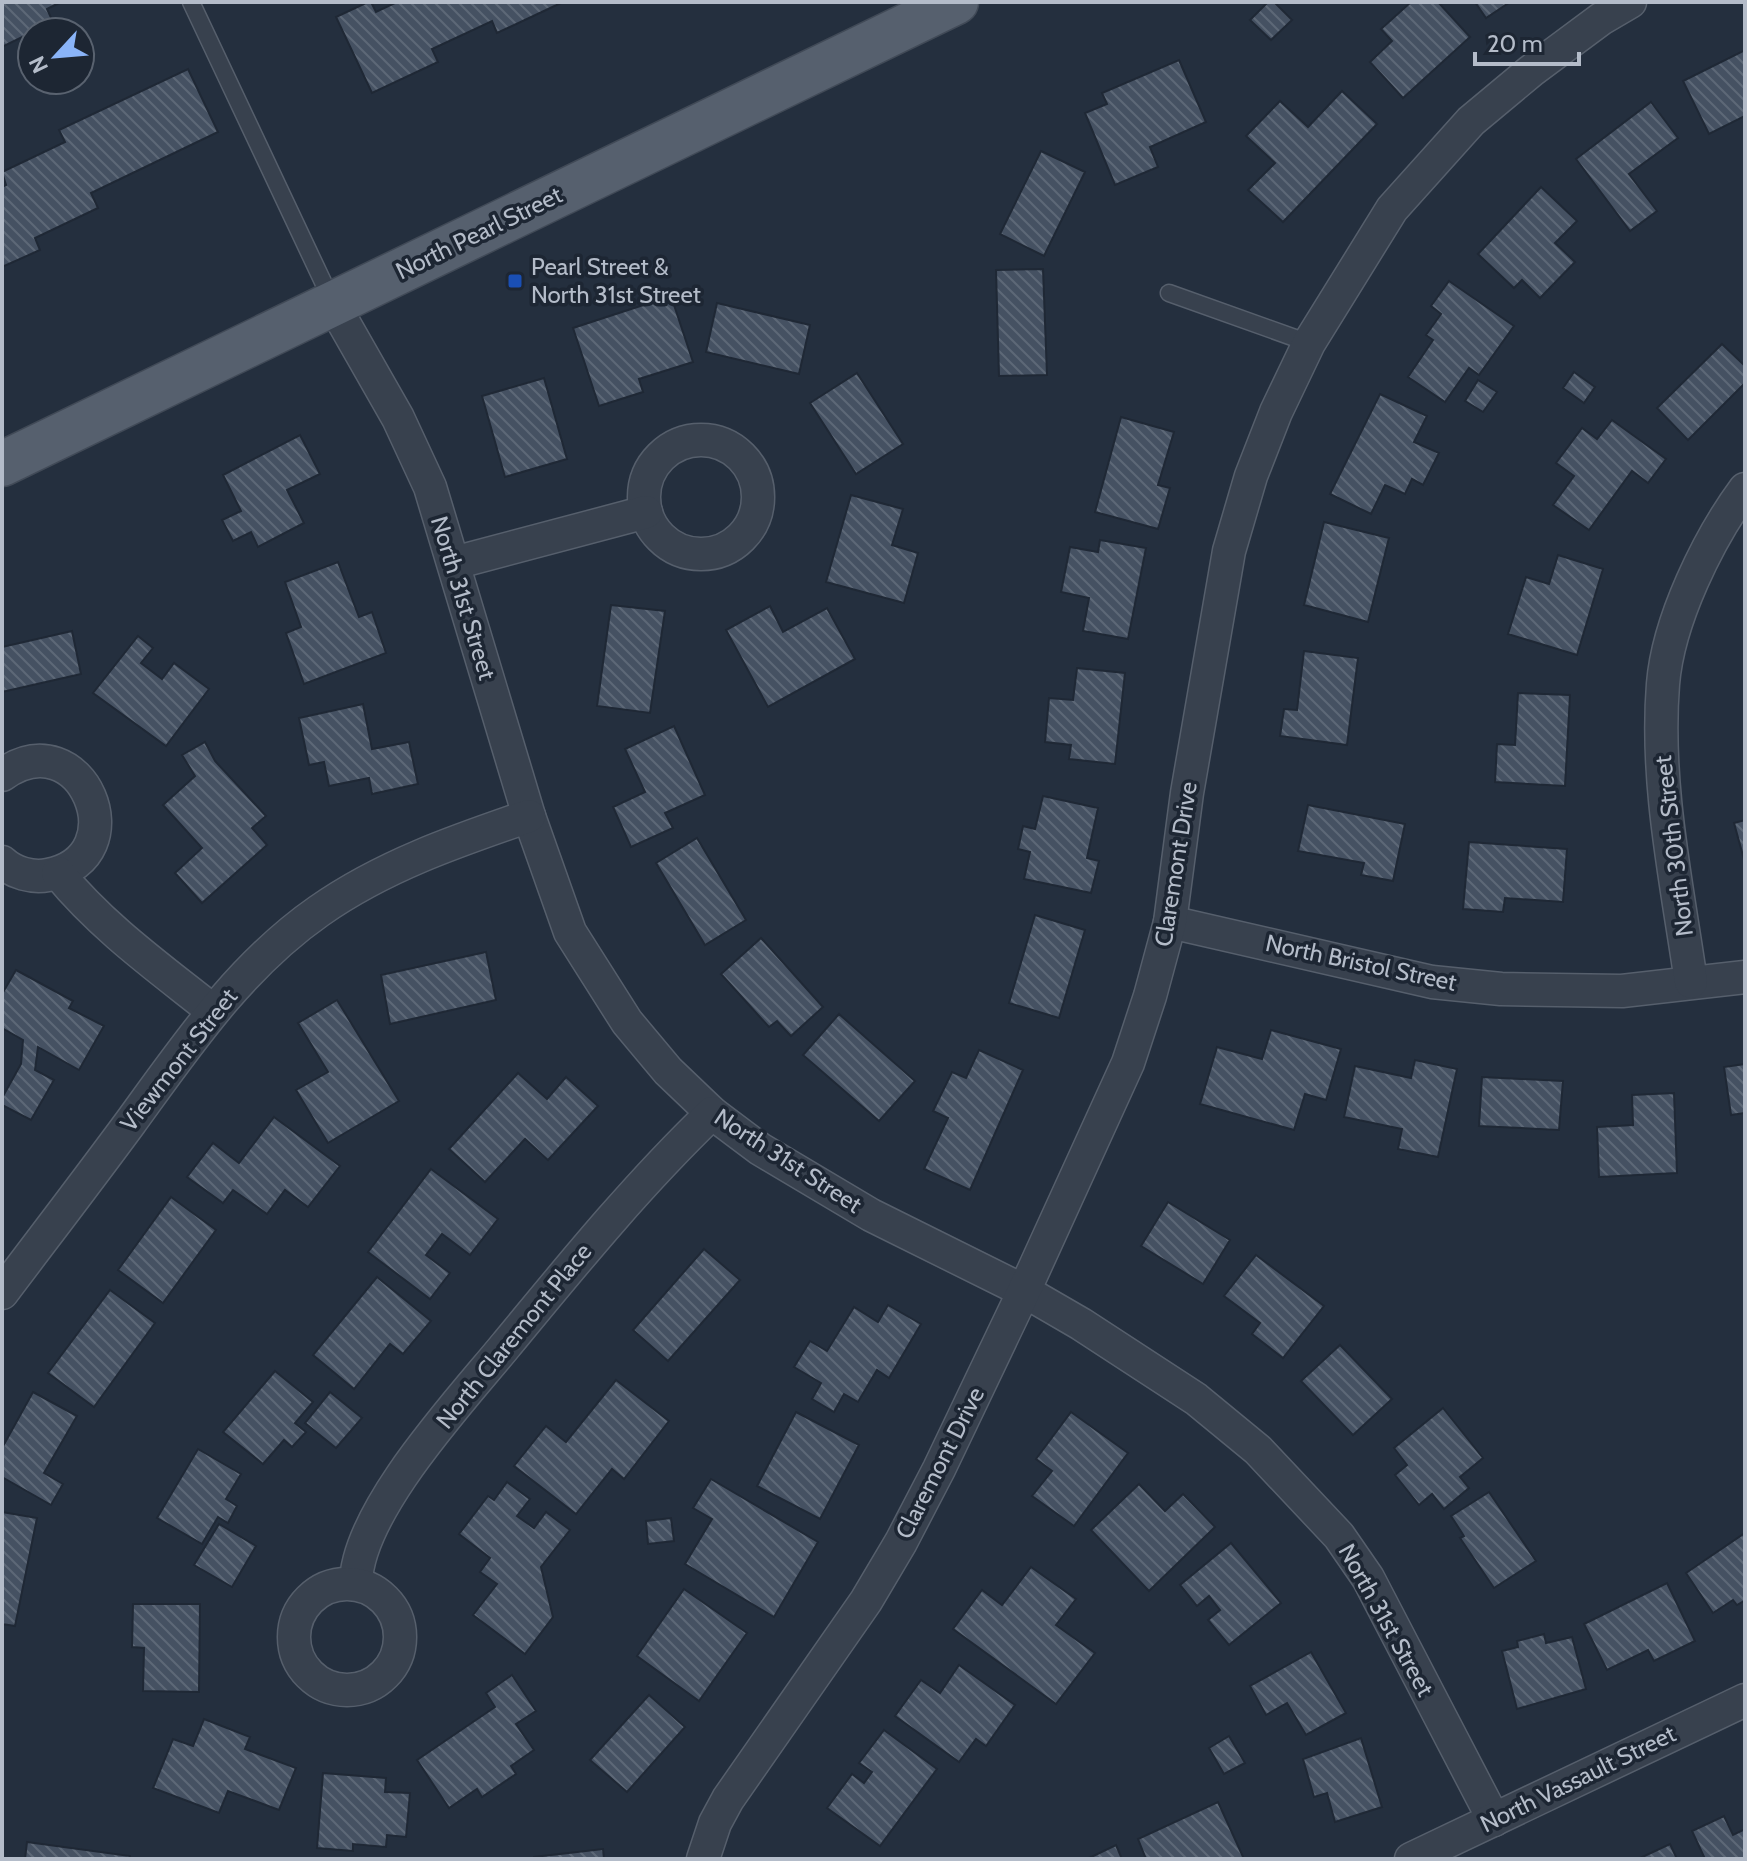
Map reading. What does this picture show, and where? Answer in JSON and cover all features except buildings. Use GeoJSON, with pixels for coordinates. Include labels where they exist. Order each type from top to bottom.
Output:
{"type":"FeatureCollection","features":[{"type":"Feature","properties":{"kind":"main road","name":"North Pearl Street"},"geometry":{"type":"LineString","coordinates":[[2,464],[956,2]]}},
{"type":"Feature","properties":{"kind":"street","name":"Claremont Drive"},"geometry":{"type":"LineString","coordinates":[[703,1859],[715,1823],[728,1799],[866,1601],[901,1542],[1024,1291],[1128,1063],[1170,922],[1187,793],[1229,551],[1256,463],[1309,343],[1392,209],[1471,121],[1531,71],[1630,2]]}},
{"type":"Feature","properties":{"kind":"street","name":"North 31st Street"},"geometry":{"type":"LineString","coordinates":[[333,304],[398,418],[430,487],[529,816],[570,932],[627,1022],[668,1071],[712,1113],[760,1149],[871,1215],[1024,1291],[1120,1349],[1196,1399],[1258,1450],[1339,1536],[1368,1578],[1494,1820]]}},
{"type":"Feature","properties":{"kind":"street","name":"North 30th Street"},"geometry":{"type":"LineString","coordinates":[[1691,982],[1665,800],[1663,682],[1672,641],[1691,586],[1713,537],[1745,489]]}},
{"type":"Feature","properties":{"kind":"street"},"geometry":{"type":"LineString","coordinates":[[454,563],[646,512]]}},
{"type":"Feature","properties":{"kind":"street"},"geometry":{"type":"LineString","coordinates":[[2,775],[20,765],[37,761],[71,771],[93,800],[96,818],[86,852],[73,865],[58,873],[40,876],[22,874],[2,862]]}},
{"type":"Feature","properties":{"kind":"street","name":"Viewmont Street"},"geometry":{"type":"LineString","coordinates":[[2,1293],[212,1010],[273,948],[319,911],[376,876],[450,843],[529,816]]}},
{"type":"Feature","properties":{"kind":"street"},"geometry":{"type":"LineString","coordinates":[[58,873],[75,894],[122,939],[212,1010]]}},
{"type":"Feature","properties":{"kind":"street","name":"North Bristol Street"},"geometry":{"type":"LineString","coordinates":[[1170,922],[1432,982],[1563,991],[1622,991],[1745,977]]}},
{"type":"Feature","properties":{"kind":"street","name":"North Claremont Place"},"geometry":{"type":"LineString","coordinates":[[356,1583],[364,1545],[374,1523],[431,1439],[603,1227],[712,1113]]}},
{"type":"Feature","properties":{"kind":"street","name":"North Vassault Street"},"geometry":{"type":"LineString","coordinates":[[1411,1859],[1745,1700]]}},
{"type":"Feature","properties":{"kind":"lane"},"geometry":{"type":"LineString","coordinates":[[191,2],[333,304]]}},
{"type":"Feature","properties":{"kind":"lane"},"geometry":{"type":"LineString","coordinates":[[1169,293],[1309,343]]}},
{"type":"Feature","properties":{"kind":"place","name":"Pearl Street & North 31st Street"},"geometry":{"type":"Point","coordinates":[515,281]}}]}
